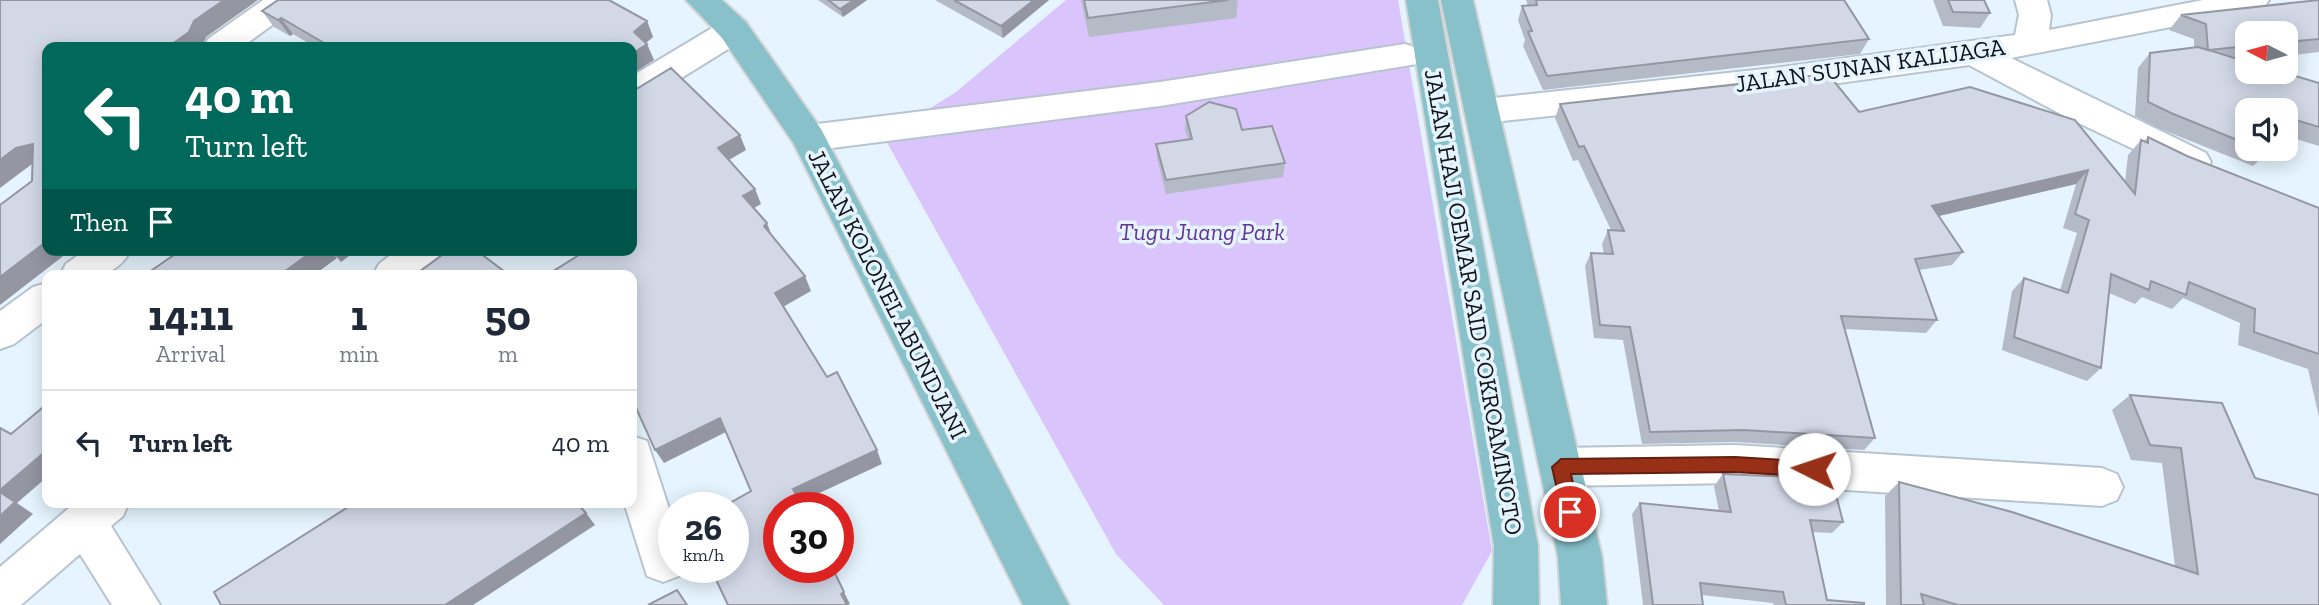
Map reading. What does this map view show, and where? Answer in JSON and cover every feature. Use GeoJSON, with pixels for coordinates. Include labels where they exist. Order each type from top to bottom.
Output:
{"type":"FeatureCollection","features":[{"type":"Feature","properties":{"kind":"main road","name":"JALAN KOLONEL ABUNDJANI"},"geometry":{"type":"LineString","coordinates":[[702,0],[734,30],[808,138],[1046,605]]}},
{"type":"Feature","properties":{"kind":"main road","name":"JALAN HAJI OEMAR SAID COKROAMINOTO"},"geometry":{"type":"LineString","coordinates":[[1422,0],[1516,546],[1516,605]]}},
{"type":"Feature","properties":{"kind":"main road","name":"JALAN HAJI OEMAR SAID COKROAMINOTO"},"geometry":{"type":"LineString","coordinates":[[1457,0],[1484,111],[1580,557],[1584,605]]}},
{"type":"Feature","properties":{"kind":"street"},"geometry":{"type":"LineString","coordinates":[[227,42],[285,0]]}},
{"type":"Feature","properties":{"kind":"street"},"geometry":{"type":"LineString","coordinates":[[2030,42],[2035,15],[2031,0]]}},
{"type":"Feature","properties":{"kind":"street","name":"JALAN SUNAN KALIJAGA"},"geometry":{"type":"LineString","coordinates":[[1484,111],[1656,94],[1975,54],[2030,42],[2134,28],[2253,0]]}},
{"type":"Feature","properties":{"kind":"street"},"geometry":{"type":"LineString","coordinates":[[637,89],[734,30]]}},
{"type":"Feature","properties":{"kind":"street"},"geometry":{"type":"LineString","coordinates":[[1975,54],[2082,110],[2228,175]]}},
{"type":"Feature","properties":{"kind":"street"},"geometry":{"type":"LineString","coordinates":[[808,138],[1160,94],[1405,56]]}},
{"type":"Feature","properties":{"kind":"street"},"geometry":{"type":"LineString","coordinates":[[86,270],[104,256]]}},
{"type":"Feature","properties":{"kind":"street"},"geometry":{"type":"LineString","coordinates":[[398,270],[416,256]]}},
{"type":"Feature","properties":{"kind":"street"},"geometry":{"type":"LineString","coordinates":[[0,333],[42,302]]}},
{"type":"Feature","properties":{"kind":"street"},"geometry":{"type":"LineString","coordinates":[[1561,467],[1735,464],[2102,487]]}},
{"type":"Feature","properties":{"kind":"street"},"geometry":{"type":"LineString","coordinates":[[637,471],[658,545]]}},
{"type":"Feature","properties":{"kind":"street"},"geometry":{"type":"LineString","coordinates":[[0,595],[97,513],[137,605]]}},
{"type":"Feature","properties":{"kind":"green space","name":"Tugu Juang Park"},"geometry":{"type":"Polygon","coordinates":[[[1066,0],[1398,0],[1492,551],[1462,605],[1164,605],[1116,554],[884,137],[956,92],[1066,0]]]}},
{"type":"Feature","properties":{"kind":"building"},"geometry":{"type":"Polygon","coordinates":[[[0,0],[224,0],[194,21],[189,32],[175,42],[42,42],[42,245],[0,277],[0,205],[32,181],[33,144],[16,148],[0,160],[0,0]]]}},
{"type":"Feature","properties":{"kind":"building"},"geometry":{"type":"Polygon","coordinates":[[[278,0],[609,0],[647,21],[634,32],[647,44],[637,51],[637,42],[322,42],[281,18],[278,20],[262,11],[278,0]]]}},
{"type":"Feature","properties":{"kind":"building"},"geometry":{"type":"Polygon","coordinates":[[[828,0],[854,0],[840,9],[828,0]]]}},
{"type":"Feature","properties":{"kind":"building"},"geometry":{"type":"Polygon","coordinates":[[[954,0],[1034,0],[1001,26],[954,0]]]}},
{"type":"Feature","properties":{"kind":"building"},"geometry":{"type":"Polygon","coordinates":[[[1084,0],[1228,0],[1088,18],[1084,0]]]}},
{"type":"Feature","properties":{"kind":"building"},"geometry":{"type":"Polygon","coordinates":[[[1536,0],[1844,0],[1869,39],[1547,76],[1528,32],[1532,31],[1522,6],[1537,5],[1536,0]]]}},
{"type":"Feature","properties":{"kind":"building"},"geometry":{"type":"Polygon","coordinates":[[[1948,0],[1984,0],[1990,13],[1953,12],[1948,0]]]}},
{"type":"Feature","properties":{"kind":"building"},"geometry":{"type":"Polygon","coordinates":[[[2319,0],[2319,39],[2298,41],[2298,21],[2235,21],[2235,47],[2209,50],[2235,58],[2235,84],[2298,84],[2298,77],[2319,83],[2319,127],[2298,121],[2298,98],[2235,98],[2235,139],[2148,102],[2150,53],[2198,47],[2208,50],[2206,24],[2181,15],[2319,0]]]}},
{"type":"Feature","properties":{"kind":"building"},"geometry":{"type":"Polygon","coordinates":[[[671,68],[740,135],[718,148],[755,189],[743,196],[767,223],[764,226],[805,276],[775,293],[827,377],[837,372],[877,450],[793,489],[794,492],[763,492],[763,583],[840,583],[844,592],[841,594],[847,605],[728,605],[718,583],[749,583],[751,491],[720,418],[655,450],[637,410],[637,270],[555,270],[577,256],[637,256],[637,88],[671,68]]]}},
{"type":"Feature","properties":{"kind":"building"},"geometry":{"type":"Polygon","coordinates":[[[1828,74],[1859,112],[1970,87],[2075,120],[2135,194],[2141,140],[2148,143],[2148,137],[2187,156],[2319,208],[2319,354],[2254,332],[2255,309],[2189,282],[2186,295],[2151,281],[2149,290],[2111,274],[2101,368],[2014,337],[2024,278],[2068,293],[2089,220],[2075,214],[2088,170],[1932,206],[1963,252],[1915,259],[1937,320],[1841,316],[1875,438],[1744,430],[1650,432],[1630,327],[1600,325],[1591,253],[1613,254],[1608,230],[1624,231],[1584,146],[1579,147],[1560,104],[1828,74]]]}},
{"type":"Feature","properties":{"kind":"building"},"geometry":{"type":"Polygon","coordinates":[[[1209,102],[1236,109],[1242,130],[1272,126],[1285,163],[1166,180],[1156,144],[1192,139],[1186,116],[1209,102]]]}},
{"type":"Feature","properties":{"kind":"building"},"geometry":{"type":"Polygon","coordinates":[[[172,256],[306,256],[287,270],[152,270],[172,256]]]}},
{"type":"Feature","properties":{"kind":"building"},"geometry":{"type":"Polygon","coordinates":[[[441,256],[484,256],[502,270],[422,270],[441,256]]]}},
{"type":"Feature","properties":{"kind":"building"},"geometry":{"type":"Polygon","coordinates":[[[2130,395],[2222,403],[2255,478],[2319,495],[2319,605],[1958,605],[1921,594],[1924,605],[1901,605],[1899,482],[2012,512],[2198,574],[2181,448],[2150,445],[2130,395]]]}},
{"type":"Feature","properties":{"kind":"building"},"geometry":{"type":"Polygon","coordinates":[[[42,408],[42,454],[0,490],[0,428],[11,434],[42,408]]]}},
{"type":"Feature","properties":{"kind":"building"},"geometry":{"type":"Polygon","coordinates":[[[1723,474],[1832,479],[1843,522],[1810,520],[1827,600],[1864,605],[1786,605],[1783,592],[1700,583],[1703,605],[1653,605],[1640,503],[1731,512],[1723,474]]]}},
{"type":"Feature","properties":{"kind":"building"},"geometry":{"type":"Polygon","coordinates":[[[0,492],[15,502],[0,516],[0,492]]]}},
{"type":"Feature","properties":{"kind":"building"},"geometry":{"type":"Polygon","coordinates":[[[347,508],[581,508],[586,513],[445,605],[221,605],[214,592],[347,508]]]}},
{"type":"Feature","properties":{"kind":"building"},"geometry":{"type":"Polygon","coordinates":[[[677,590],[687,605],[648,605],[677,590]]]}},
{"type":"Feature","properties":{"kind":"route"},"geometry":{"type":"LineString","coordinates":[[1570,512],[1561,467],[1735,464],[1814,469]]}}]}
